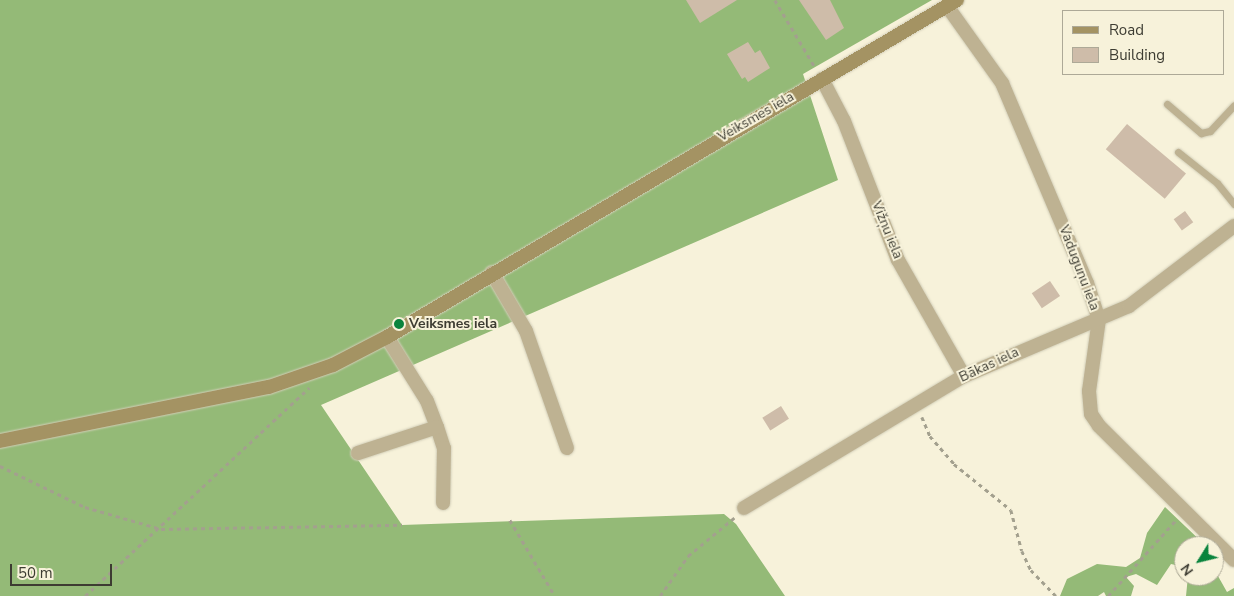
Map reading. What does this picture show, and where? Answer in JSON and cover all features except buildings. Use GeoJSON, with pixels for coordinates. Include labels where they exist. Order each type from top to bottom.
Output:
{"type":"FeatureCollection","features":[{"type":"Feature","properties":{"kind":"main road","name":"Veiksmes iela"},"geometry":{"type":"LineString","coordinates":[[0,441],[293,381],[333,365],[387,337],[492,272],[952,3]]}},
{"type":"Feature","properties":{"kind":"street","name":"Vaduguņu iela"},"geometry":{"type":"LineString","coordinates":[[952,3],[1002,83],[1087,283],[1099,319],[1089,390],[1091,414],[1234,560]]}},
{"type":"Feature","properties":{"kind":"street","name":"Vižņu iela"},"geometry":{"type":"LineString","coordinates":[[822,79],[844,121],[898,260],[964,376]]}},
{"type":"Feature","properties":{"kind":"street","name":"Bākas iela"},"geometry":{"type":"LineString","coordinates":[[744,508],[964,376],[1099,319],[1152,291],[1234,226]]}},
{"type":"Feature","properties":{"kind":"street"},"geometry":{"type":"LineString","coordinates":[[492,272],[526,330],[566,448]]}},
{"type":"Feature","properties":{"kind":"street"},"geometry":{"type":"LineString","coordinates":[[387,337],[427,401],[438,427],[444,448],[443,503]]}},
{"type":"Feature","properties":{"kind":"street"},"geometry":{"type":"LineString","coordinates":[[358,453],[438,427]]}},
{"type":"Feature","properties":{"kind":"lane"},"geometry":{"type":"LineString","coordinates":[[1167,104],[1201,133],[1210,130],[1234,105]]}},
{"type":"Feature","properties":{"kind":"lane"},"geometry":{"type":"LineString","coordinates":[[1178,152],[1217,183],[1234,204]]}},
{"type":"Feature","properties":{"kind":"path"},"geometry":{"type":"LineString","coordinates":[[775,0],[822,79]]}},
{"type":"Feature","properties":{"kind":"path"},"geometry":{"type":"LineString","coordinates":[[85,596],[161,529],[312,386]]}},
{"type":"Feature","properties":{"kind":"path"},"geometry":{"type":"LineString","coordinates":[[917,404],[930,436],[954,464],[1011,510],[1022,551],[1031,570],[1056,596]]}},
{"type":"Feature","properties":{"kind":"path"},"geometry":{"type":"LineString","coordinates":[[0,466],[85,507],[161,529],[402,525]]}},
{"type":"Feature","properties":{"kind":"path"},"geometry":{"type":"LineString","coordinates":[[660,596],[688,556],[744,508]]}},
{"type":"Feature","properties":{"kind":"path"},"geometry":{"type":"LineString","coordinates":[[1108,596],[1153,542],[1185,511]]}},
{"type":"Feature","properties":{"kind":"path"},"geometry":{"type":"LineString","coordinates":[[510,520],[555,596]]}},
{"type":"Feature","properties":{"kind":"green space"},"geometry":{"type":"Polygon","coordinates":[[[0,0],[932,0],[803,74],[838,180],[321,405],[402,525],[724,514],[736,524],[785,596],[0,596],[0,0]]]}},
{"type":"Feature","properties":{"kind":"green space"},"geometry":{"type":"Polygon","coordinates":[[[1165,507],[1195,536],[1174,536],[1174,565],[1171,564],[1157,585],[1136,574],[1126,577],[1134,586],[1131,596],[1106,596],[1104,592],[1098,596],[1060,596],[1067,579],[1097,564],[1126,567],[1140,558],[1147,533],[1165,507]]]}},
{"type":"Feature","properties":{"kind":"green space"},"geometry":{"type":"Polygon","coordinates":[[[1187,586],[1224,586],[1227,592],[1234,588],[1234,596],[1186,596],[1187,586]]]}},
{"type":"Feature","properties":{"kind":"place","name":"Veiksmes iela"},"geometry":{"type":"Point","coordinates":[399,324]}}]}
